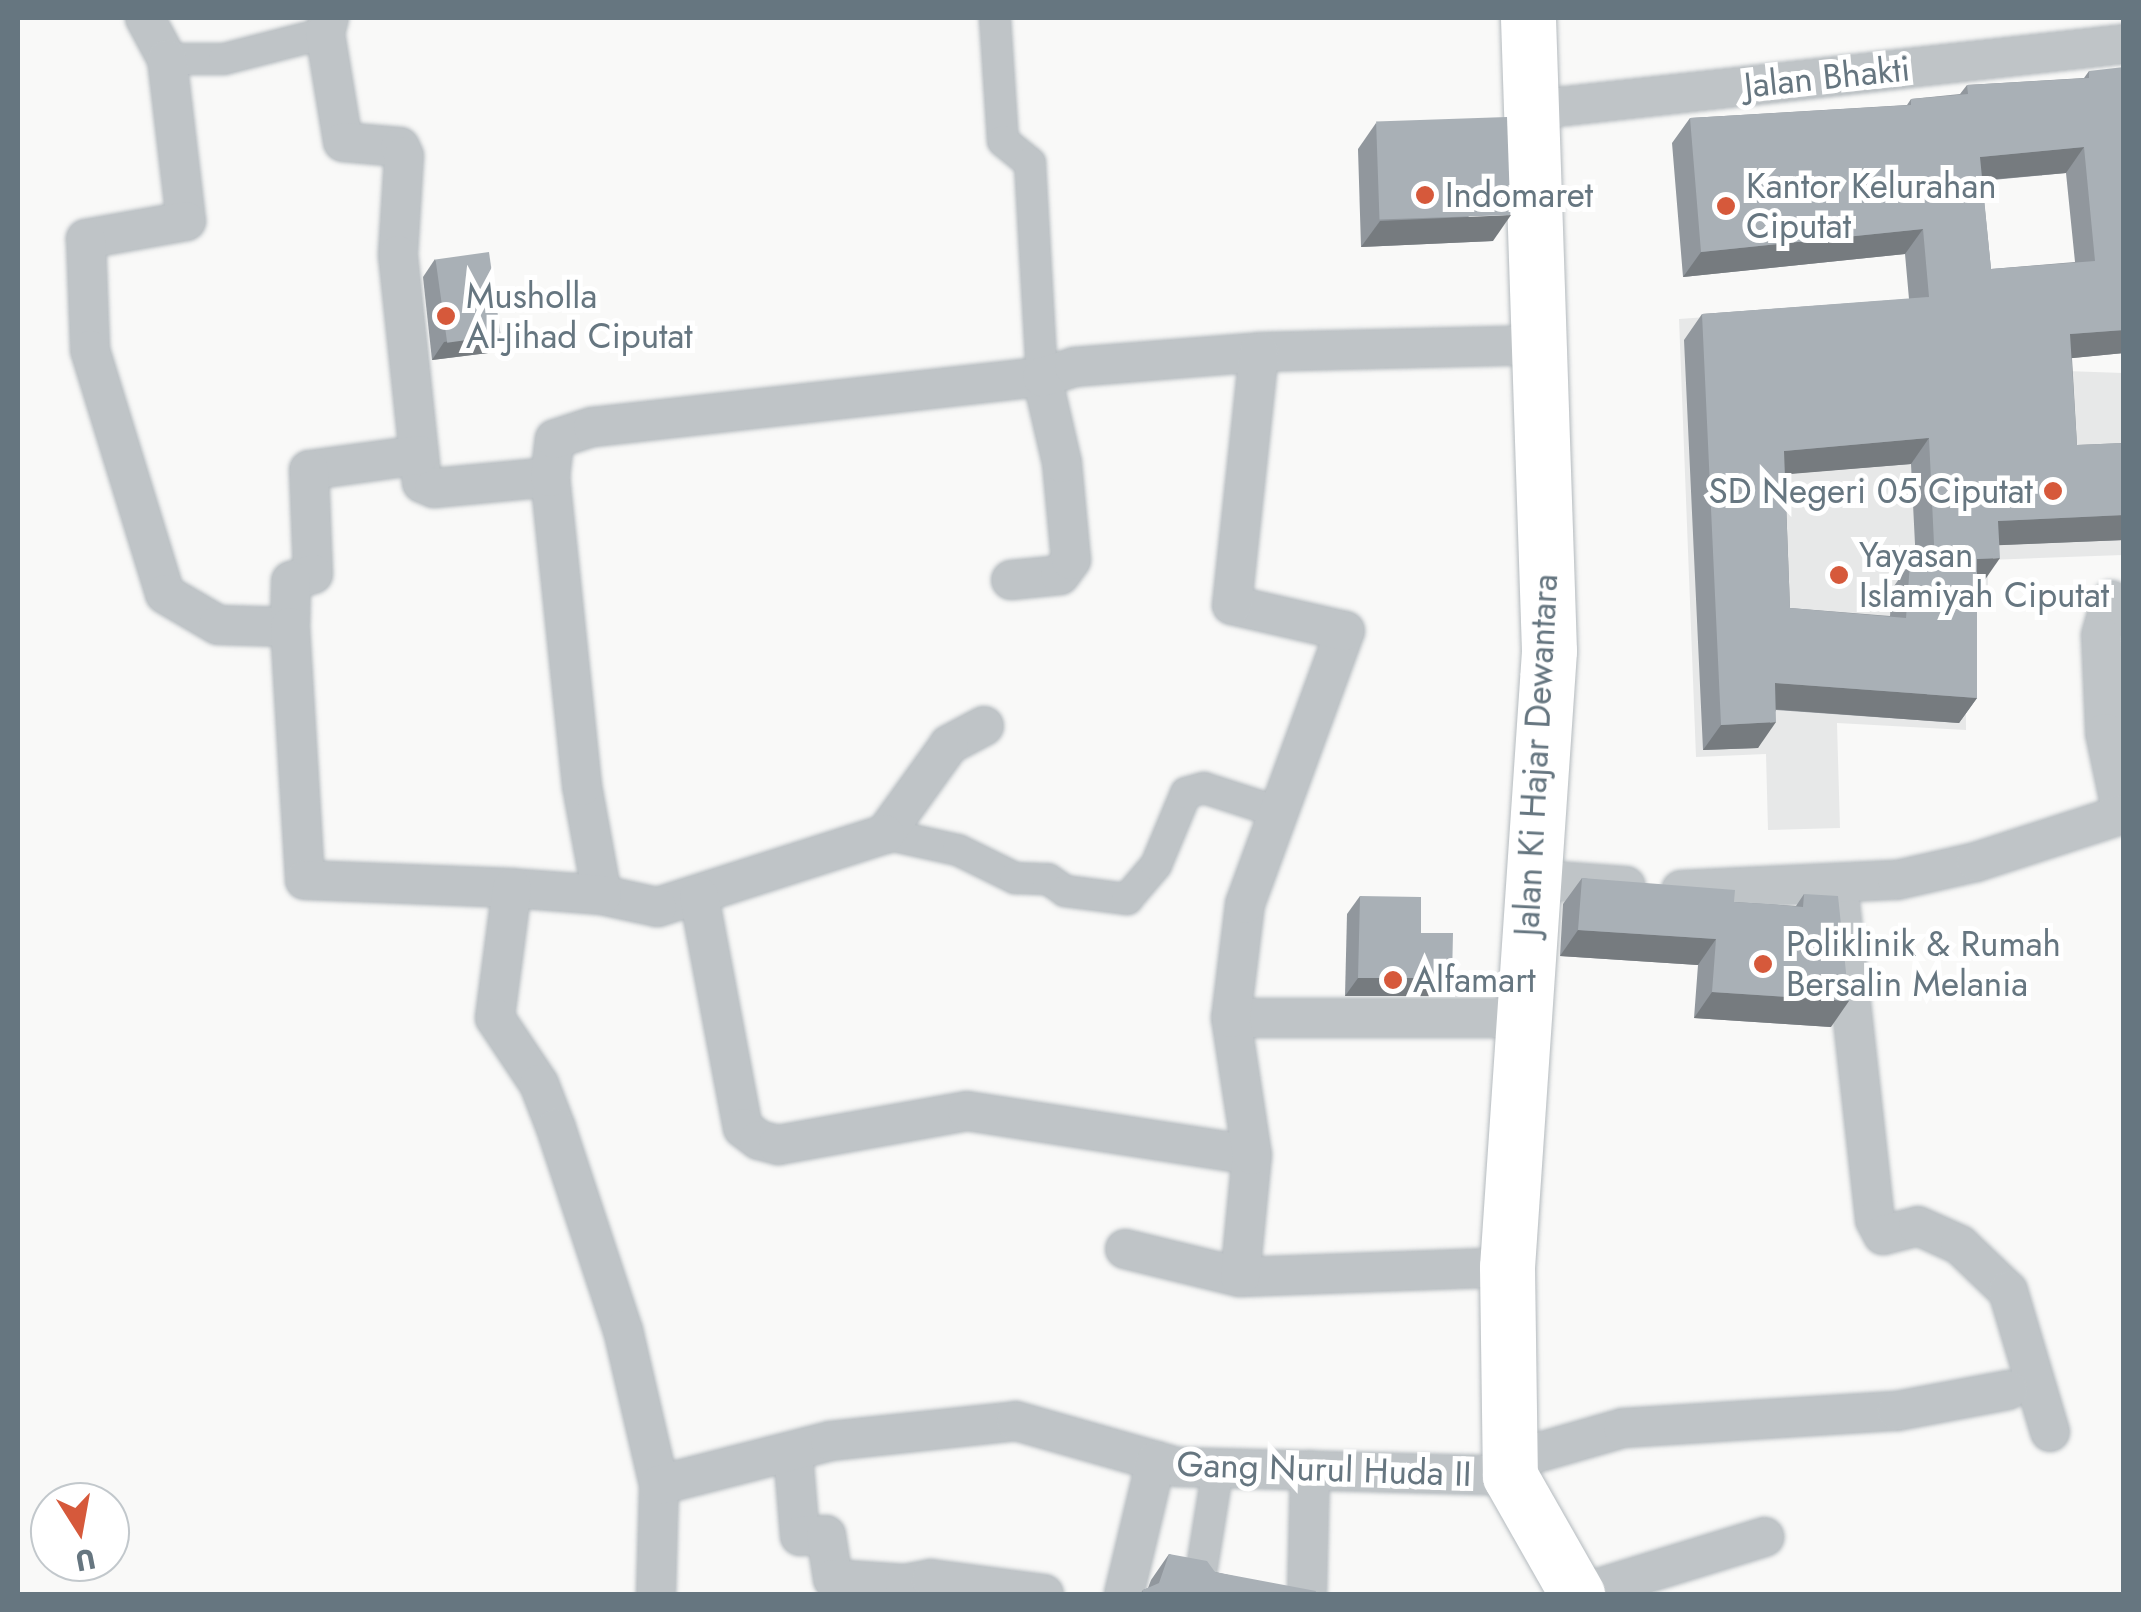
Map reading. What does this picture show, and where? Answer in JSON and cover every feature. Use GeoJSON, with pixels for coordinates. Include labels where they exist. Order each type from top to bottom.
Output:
{"type":"FeatureCollection","features":[{"type":"Feature","properties":{"kind":"main road","name":"Jalan Ki Hajar Dewantara"},"geometry":{"type":"LineString","coordinates":[[1528,18],[1549,651],[1506,1267],[1510,1461],[1578,1594]]}},
{"type":"Feature","properties":{"kind":"street"},"geometry":{"type":"LineString","coordinates":[[145,18],[168,59],[186,221],[86,239],[90,350],[165,594],[218,625],[290,628]]}},
{"type":"Feature","properties":{"kind":"street"},"geometry":{"type":"LineString","coordinates":[[995,18],[1002,141],[1030,163],[1042,377],[1062,464],[1071,560],[1060,575],[1011,580]]}},
{"type":"Feature","properties":{"kind":"street"},"geometry":{"type":"LineString","coordinates":[[168,59],[224,59],[327,25],[343,142],[400,147],[404,156],[398,256],[422,482],[434,488],[550,477]]}},
{"type":"Feature","properties":{"kind":"street","name":"Jalan Bhakti"},"geometry":{"type":"LineString","coordinates":[[1530,110],[2124,44]]}},
{"type":"Feature","properties":{"kind":"street"},"geometry":{"type":"LineString","coordinates":[[602,895],[582,786],[550,477],[555,439],[566,431],[1042,377],[1074,367],[1259,352],[1541,345]]}},
{"type":"Feature","properties":{"kind":"street"},"geometry":{"type":"LineString","coordinates":[[1240,1277],[1252,1155],[1230,1018],[1245,904],[1346,632],[1232,605],[1259,352]]}},
{"type":"Feature","properties":{"kind":"street"},"geometry":{"type":"LineString","coordinates":[[419,454],[308,470],[313,574],[291,581],[290,628],[305,880],[512,888],[602,895],[657,907],[886,834],[914,803],[949,745],[984,726]]}},
{"type":"Feature","properties":{"kind":"street"},"geometry":{"type":"LineString","coordinates":[[1531,879],[1687,890],[1838,886],[1976,862],[2123,814],[2106,732],[2100,636],[2110,600]]}},
{"type":"Feature","properties":{"kind":"street"},"geometry":{"type":"LineString","coordinates":[[886,834],[958,850],[1016,878],[1048,879],[1065,891],[1127,899],[1156,865],[1186,793],[1204,788],[1278,812]]}},
{"type":"Feature","properties":{"kind":"street"},"geometry":{"type":"LineString","coordinates":[[1838,886],[1875,1220],[1883,1235],[1918,1226],[1960,1245],[2008,1291],[2050,1432]]}},
{"type":"Feature","properties":{"kind":"street"},"geometry":{"type":"LineString","coordinates":[[512,888],[496,1018],[539,1084],[623,1330],[659,1485],[656,1594]]}},
{"type":"Feature","properties":{"kind":"street"},"geometry":{"type":"LineString","coordinates":[[699,896],[743,1128],[759,1140],[778,1144],[967,1112],[1252,1155]]}},
{"type":"Feature","properties":{"kind":"street"},"geometry":{"type":"LineString","coordinates":[[1230,1018],[1522,1018]]}},
{"type":"Feature","properties":{"kind":"street"},"geometry":{"type":"LineString","coordinates":[[1125,1248],[1240,1277],[1506,1267]]}},
{"type":"Feature","properties":{"kind":"street","name":"Gang Nurul Huda II"},"geometry":{"type":"LineString","coordinates":[[659,1485],[830,1441],[1016,1421],[1156,1461],[1218,1468],[1310,1470],[1510,1461],[1623,1428],[1897,1412],[2008,1390]]}},
{"type":"Feature","properties":{"kind":"street"},"geometry":{"type":"LineString","coordinates":[[794,1453],[800,1536],[826,1535],[834,1587],[931,1579],[1044,1594]]}},
{"type":"Feature","properties":{"kind":"street"},"geometry":{"type":"LineString","coordinates":[[1124,1594],[1156,1461]]}},
{"type":"Feature","properties":{"kind":"street"},"geometry":{"type":"LineString","coordinates":[[1200,1572],[1218,1468]]}},
{"type":"Feature","properties":{"kind":"street"},"geometry":{"type":"LineString","coordinates":[[1307,1594],[1310,1470]]}},
{"type":"Feature","properties":{"kind":"street"},"geometry":{"type":"LineString","coordinates":[[1578,1594],[1764,1536]]}},
{"type":"Feature","properties":{"kind":"shaded area","name":"Yayasan Islamiyah Ciputat"},"geometry":{"type":"Polygon","coordinates":[[[1904,303],[2066,371],[2123,373],[2123,555],[1988,560],[1988,590],[1965,591],[1966,730],[1837,723],[1840,828],[1768,830],[1766,754],[1696,757],[1679,319],[1904,303]]]}},
{"type":"Feature","properties":{"kind":"building"},"geometry":{"type":"Polygon","coordinates":[[[2124,67],[2124,330],[2070,334],[2077,445],[2124,443],[2124,515],[1998,521],[2000,558],[1977,559],[1977,698],[1775,683],[1776,722],[1721,725],[1702,314],[1929,297],[1923,229],[1701,252],[1690,118],[1911,105],[1911,99],[1968,94],[1967,85],[2089,78],[2089,71],[2124,67]],[[2084,147],[1980,157],[1991,269],[2095,261],[2084,147]],[[1929,438],[1784,451],[1790,608],[1906,618],[1910,563],[1935,565],[1929,438]]]}},
{"type":"Feature","properties":{"kind":"building","name":"Indomaret"},"geometry":{"type":"Polygon","coordinates":[[[1507,117],[1510,215],[1379,220],[1376,122],[1507,117]]]}},
{"type":"Feature","properties":{"kind":"building"},"geometry":{"type":"Polygon","coordinates":[[[489,252],[501,335],[447,343],[436,260],[489,252]]]}},
{"type":"Feature","properties":{"kind":"building"},"geometry":{"type":"Polygon","coordinates":[[[1582,878],[1735,890],[1734,902],[1803,907],[1804,894],[1838,896],[1849,1001],[1712,992],[1716,939],[1578,930],[1582,878]]]}},
{"type":"Feature","properties":{"kind":"building"},"geometry":{"type":"Polygon","coordinates":[[[1360,896],[1421,897],[1421,933],[1453,933],[1452,978],[1358,978],[1360,896]]]}},
{"type":"Feature","properties":{"kind":"building"},"geometry":{"type":"Polygon","coordinates":[[[1169,1554],[1207,1561],[1215,1572],[1316,1591],[1142,1594],[1159,1583],[1169,1554]]]}},
{"type":"Feature","properties":{"kind":"place","name":"Indomaret"},"geometry":{"type":"Point","coordinates":[1425,195]}},
{"type":"Feature","properties":{"kind":"place","name":"Kantor Kelurahan Ciputat"},"geometry":{"type":"Point","coordinates":[1726,206]}},
{"type":"Feature","properties":{"kind":"place","name":"Musholla Al-Jihad Ciputat"},"geometry":{"type":"Point","coordinates":[446,316]}},
{"type":"Feature","properties":{"kind":"place","name":"SD Negeri 05 Ciputat"},"geometry":{"type":"Point","coordinates":[2053,491]}},
{"type":"Feature","properties":{"kind":"place","name":"Yayasan Islamiyah Ciputat"},"geometry":{"type":"Point","coordinates":[1839,575]}},
{"type":"Feature","properties":{"kind":"place","name":"Poliklinik & Rumah Bersalin Melania"},"geometry":{"type":"Point","coordinates":[1763,964]}},
{"type":"Feature","properties":{"kind":"place","name":"Alfamart"},"geometry":{"type":"Point","coordinates":[1393,980]}}]}
